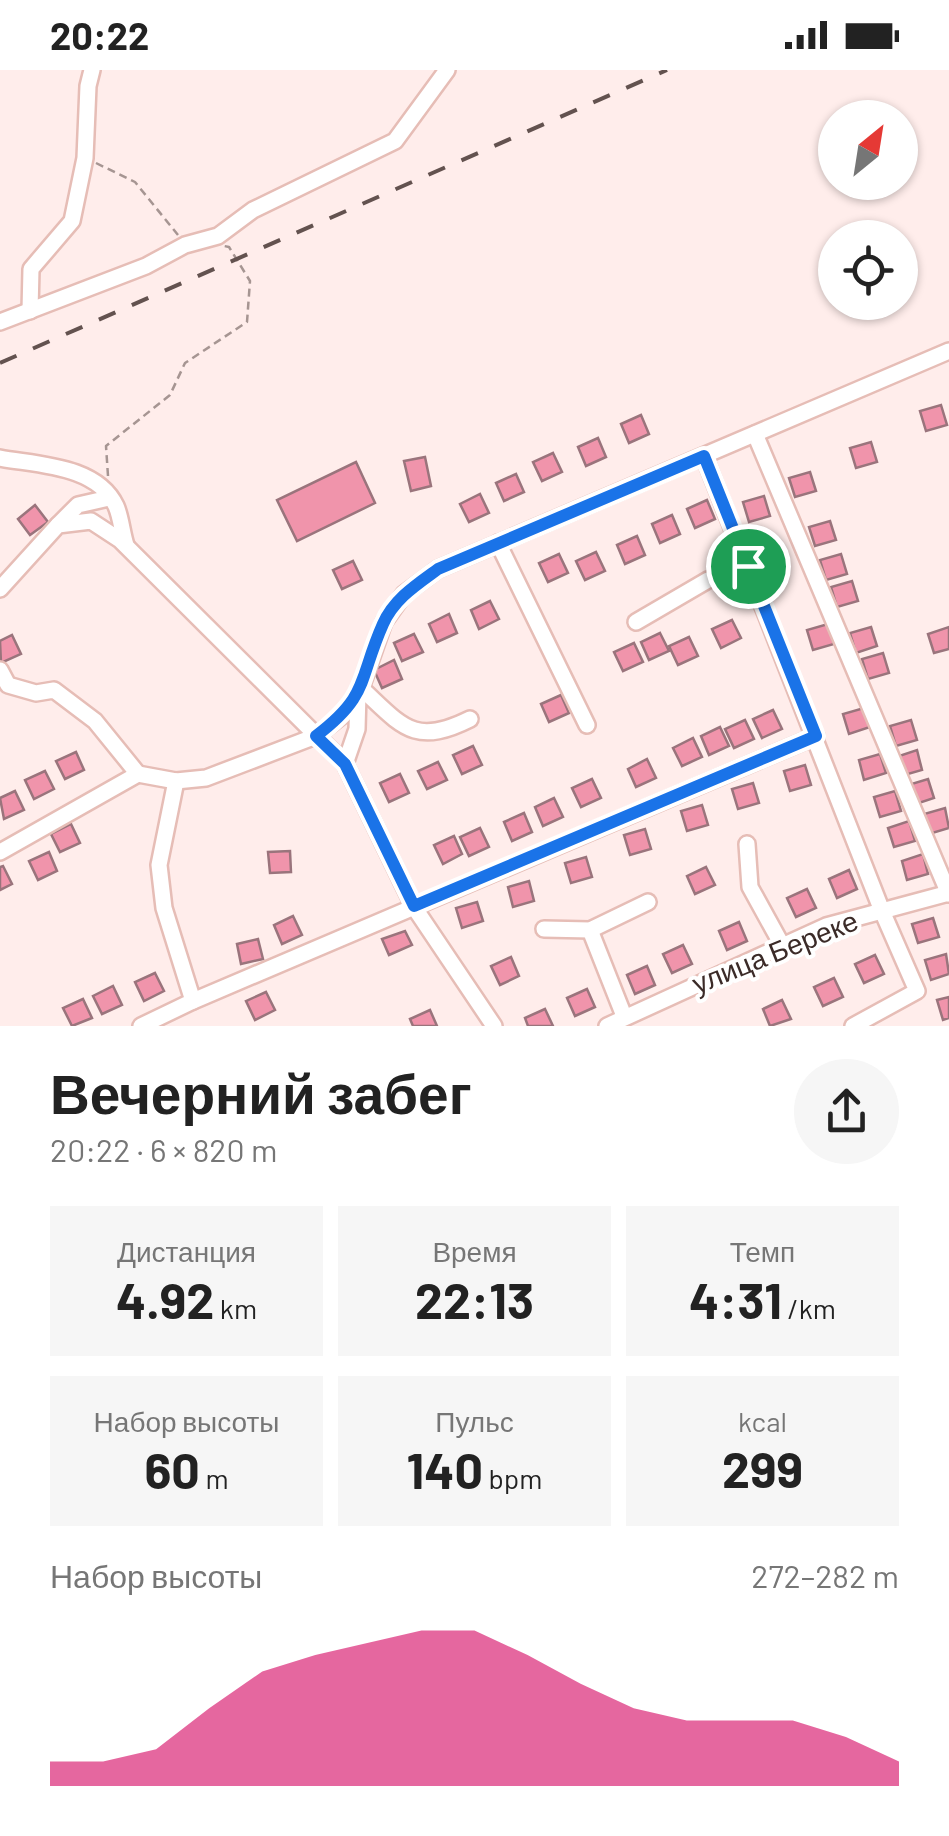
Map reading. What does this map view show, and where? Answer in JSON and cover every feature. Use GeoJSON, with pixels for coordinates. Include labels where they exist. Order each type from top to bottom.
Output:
{"type":"FeatureCollection","features":[{"type":"Feature","properties":{"kind":"street"},"geometry":{"type":"LineString","coordinates":[[30,310],[30,269],[72,221],[85,158],[92,70]]}},
{"type":"Feature","properties":{"kind":"street"},"geometry":{"type":"LineString","coordinates":[[0,322],[146,266],[185,244],[218,236],[253,210],[395,141],[446,70]]}},
{"type":"Feature","properties":{"kind":"street"},"geometry":{"type":"LineString","coordinates":[[345,764],[357,729],[360,691],[384,622],[404,594],[438,569],[949,352]]}},
{"type":"Feature","properties":{"kind":"street"},"geometry":{"type":"LineString","coordinates":[[755,434],[949,893]]}},
{"type":"Feature","properties":{"kind":"street"},"geometry":{"type":"LineString","coordinates":[[704,456],[882,912],[917,991],[873,1022],[853,1026]]}},
{"type":"Feature","properties":{"kind":"street"},"geometry":{"type":"LineString","coordinates":[[0,458],[52,464],[94,483],[115,503],[126,546]]}},
{"type":"Feature","properties":{"kind":"street"},"geometry":{"type":"LineString","coordinates":[[0,589],[78,505],[109,498]]}},
{"type":"Feature","properties":{"kind":"street"},"geometry":{"type":"LineString","coordinates":[[58,525],[91,521],[126,546],[345,764],[414,906],[494,1026]]}},
{"type":"Feature","properties":{"kind":"street"},"geometry":{"type":"LineString","coordinates":[[498,543],[587,724]]}},
{"type":"Feature","properties":{"kind":"street"},"geometry":{"type":"LineString","coordinates":[[636,622],[708,580],[748,566]]}},
{"type":"Feature","properties":{"kind":"street"},"geometry":{"type":"LineString","coordinates":[[0,670],[8,685],[36,693],[54,690],[95,720],[138,774],[176,782],[206,778],[316,736],[344,714],[360,691]]}},
{"type":"Feature","properties":{"kind":"street"},"geometry":{"type":"LineString","coordinates":[[360,691],[405,729],[441,734],[470,720]]}},
{"type":"Feature","properties":{"kind":"street"},"geometry":{"type":"LineString","coordinates":[[141,1026],[816,736]]}},
{"type":"Feature","properties":{"kind":"street"},"geometry":{"type":"LineString","coordinates":[[0,852],[138,774]]}},
{"type":"Feature","properties":{"kind":"street"},"geometry":{"type":"LineString","coordinates":[[176,782],[158,865],[164,908],[192,1002]]}},
{"type":"Feature","properties":{"kind":"street"},"geometry":{"type":"LineString","coordinates":[[747,844],[750,887],[782,946]]}},
{"type":"Feature","properties":{"kind":"street","name":"улица Береке"},"geometry":{"type":"LineString","coordinates":[[607,1026],[826,926],[949,893]]}},
{"type":"Feature","properties":{"kind":"street"},"geometry":{"type":"LineString","coordinates":[[544,929],[590,930],[648,902]]}},
{"type":"Feature","properties":{"kind":"street"},"geometry":{"type":"LineString","coordinates":[[590,930],[624,1016]]}},
{"type":"Feature","properties":{"kind":"path"},"geometry":{"type":"LineString","coordinates":[[85,158],[135,182],[178,236],[229,247],[250,281],[247,322],[185,363],[170,395],[106,446],[109,498]]}},
{"type":"Feature","properties":{"kind":"building"},"geometry":{"type":"Polygon","coordinates":[[[941,405],[947,425],[926,431],[920,411],[941,405]]]}},
{"type":"Feature","properties":{"kind":"building"},"geometry":{"type":"Polygon","coordinates":[[[641,415],[649,434],[629,443],[621,424],[641,415]]]}},
{"type":"Feature","properties":{"kind":"building"},"geometry":{"type":"Polygon","coordinates":[[[598,438],[606,457],[586,466],[578,447],[598,438]]]}},
{"type":"Feature","properties":{"kind":"building"},"geometry":{"type":"Polygon","coordinates":[[[871,442],[877,462],[856,468],[850,448],[871,442]]]}},
{"type":"Feature","properties":{"kind":"building"},"geometry":{"type":"Polygon","coordinates":[[[553,453],[562,472],[542,481],[533,462],[553,453]]]}},
{"type":"Feature","properties":{"kind":"building"},"geometry":{"type":"Polygon","coordinates":[[[425,457],[431,486],[411,491],[404,461],[425,457]]]}},
{"type":"Feature","properties":{"kind":"building"},"geometry":{"type":"Polygon","coordinates":[[[356,462],[375,503],[297,541],[277,500],[356,462]]]}},
{"type":"Feature","properties":{"kind":"building"},"geometry":{"type":"Polygon","coordinates":[[[810,472],[816,491],[795,497],[789,478],[810,472]]]}},
{"type":"Feature","properties":{"kind":"building"},"geometry":{"type":"Polygon","coordinates":[[[516,474],[524,492],[504,501],[496,483],[516,474]]]}},
{"type":"Feature","properties":{"kind":"building"},"geometry":{"type":"Polygon","coordinates":[[[480,494],[489,513],[469,522],[460,504],[480,494]]]}},
{"type":"Feature","properties":{"kind":"building"},"geometry":{"type":"Polygon","coordinates":[[[764,496],[770,516],[749,522],[743,502],[764,496]]]}},
{"type":"Feature","properties":{"kind":"building"},"geometry":{"type":"Polygon","coordinates":[[[707,500],[715,519],[695,528],[687,509],[707,500]]]}},
{"type":"Feature","properties":{"kind":"building"},"geometry":{"type":"Polygon","coordinates":[[[35,505],[48,522],[30,535],[18,519],[35,505]]]}},
{"type":"Feature","properties":{"kind":"building"},"geometry":{"type":"Polygon","coordinates":[[[672,515],[680,534],[660,543],[652,524],[672,515]]]}},
{"type":"Feature","properties":{"kind":"building"},"geometry":{"type":"Polygon","coordinates":[[[830,521],[836,540],[815,546],[809,527],[830,521]]]}},
{"type":"Feature","properties":{"kind":"building"},"geometry":{"type":"Polygon","coordinates":[[[637,536],[645,555],[625,564],[617,545],[637,536]]]}},
{"type":"Feature","properties":{"kind":"building"},"geometry":{"type":"Polygon","coordinates":[[[596,552],[605,571],[585,580],[576,561],[596,552]]]}},
{"type":"Feature","properties":{"kind":"building"},"geometry":{"type":"Polygon","coordinates":[[[559,554],[568,573],[548,582],[539,563],[559,554]]]}},
{"type":"Feature","properties":{"kind":"building"},"geometry":{"type":"Polygon","coordinates":[[[841,554],[847,574],[826,580],[820,560],[841,554]]]}},
{"type":"Feature","properties":{"kind":"building"},"geometry":{"type":"Polygon","coordinates":[[[353,561],[362,580],[342,589],[333,570],[353,561]]]}},
{"type":"Feature","properties":{"kind":"building"},"geometry":{"type":"Polygon","coordinates":[[[852,581],[858,601],[837,607],[831,587],[852,581]]]}},
{"type":"Feature","properties":{"kind":"building"},"geometry":{"type":"Polygon","coordinates":[[[490,601],[499,619],[479,629],[471,610],[490,601]]]}},
{"type":"Feature","properties":{"kind":"building"},"geometry":{"type":"Polygon","coordinates":[[[449,614],[457,633],[437,642],[429,624],[449,614]]]}},
{"type":"Feature","properties":{"kind":"building"},"geometry":{"type":"Polygon","coordinates":[[[732,620],[741,638],[721,648],[712,629],[732,620]]]}},
{"type":"Feature","properties":{"kind":"building"},"geometry":{"type":"Polygon","coordinates":[[[828,624],[834,644],[813,650],[807,630],[828,624]]]}},
{"type":"Feature","properties":{"kind":"building"},"geometry":{"type":"Polygon","coordinates":[[[871,627],[877,646],[856,653],[850,633],[871,627]]]}},
{"type":"Feature","properties":{"kind":"building"},"geometry":{"type":"Polygon","coordinates":[[[949,627],[949,649],[934,653],[928,634],[949,627]]]}},
{"type":"Feature","properties":{"kind":"building"},"geometry":{"type":"Polygon","coordinates":[[[660,633],[669,651],[649,660],[641,642],[660,633]]]}},
{"type":"Feature","properties":{"kind":"building"},"geometry":{"type":"Polygon","coordinates":[[[414,634],[423,652],[402,661],[394,643],[414,634]]]}},
{"type":"Feature","properties":{"kind":"building"},"geometry":{"type":"Polygon","coordinates":[[[12,635],[21,654],[1,663],[0,641],[12,635]]]}},
{"type":"Feature","properties":{"kind":"building"},"geometry":{"type":"Polygon","coordinates":[[[689,637],[698,656],[678,665],[669,646],[689,637]]]}},
{"type":"Feature","properties":{"kind":"building"},"geometry":{"type":"Polygon","coordinates":[[[634,643],[643,662],[623,671],[614,652],[634,643]]]}},
{"type":"Feature","properties":{"kind":"building"},"geometry":{"type":"Polygon","coordinates":[[[883,653],[889,673],[868,679],[862,659],[883,653]]]}},
{"type":"Feature","properties":{"kind":"building"},"geometry":{"type":"Polygon","coordinates":[[[394,660],[402,679],[382,688],[374,670],[394,660]]]}},
{"type":"Feature","properties":{"kind":"building"},"geometry":{"type":"Polygon","coordinates":[[[561,695],[569,713],[549,722],[541,704],[561,695]]]}},
{"type":"Feature","properties":{"kind":"building"},"geometry":{"type":"Polygon","coordinates":[[[864,708],[870,727],[849,734],[843,714],[864,708]]]}},
{"type":"Feature","properties":{"kind":"building"},"geometry":{"type":"Polygon","coordinates":[[[773,710],[782,729],[762,738],[753,719],[773,710]]]}},
{"type":"Feature","properties":{"kind":"building"},"geometry":{"type":"Polygon","coordinates":[[[745,720],[754,739],[734,748],[725,729],[745,720]]]}},
{"type":"Feature","properties":{"kind":"building"},"geometry":{"type":"Polygon","coordinates":[[[911,720],[917,740],[896,746],[890,726],[911,720]]]}},
{"type":"Feature","properties":{"kind":"building"},"geometry":{"type":"Polygon","coordinates":[[[720,727],[729,746],[709,755],[701,736],[720,727]]]}},
{"type":"Feature","properties":{"kind":"building"},"geometry":{"type":"Polygon","coordinates":[[[693,738],[702,757],[682,766],[673,748],[693,738]]]}},
{"type":"Feature","properties":{"kind":"building"},"geometry":{"type":"Polygon","coordinates":[[[473,746],[482,765],[462,774],[453,755],[473,746]]]}},
{"type":"Feature","properties":{"kind":"building"},"geometry":{"type":"Polygon","coordinates":[[[917,750],[922,770],[901,776],[896,757],[917,750]]]}},
{"type":"Feature","properties":{"kind":"building"},"geometry":{"type":"Polygon","coordinates":[[[76,752],[84,770],[65,779],[56,761],[76,752]]]}},
{"type":"Feature","properties":{"kind":"building"},"geometry":{"type":"Polygon","coordinates":[[[880,754],[886,773],[864,780],[859,760],[880,754]]]}},
{"type":"Feature","properties":{"kind":"building"},"geometry":{"type":"Polygon","coordinates":[[[647,759],[656,778],[636,787],[628,769],[647,759]]]}},
{"type":"Feature","properties":{"kind":"building"},"geometry":{"type":"Polygon","coordinates":[[[438,762],[447,780],[427,789],[418,771],[438,762]]]}},
{"type":"Feature","properties":{"kind":"building"},"geometry":{"type":"Polygon","coordinates":[[[805,765],[811,785],[790,791],[784,771],[805,765]]]}},
{"type":"Feature","properties":{"kind":"building"},"geometry":{"type":"Polygon","coordinates":[[[45,771],[54,789],[34,799],[25,780],[45,771]]]}},
{"type":"Feature","properties":{"kind":"building"},"geometry":{"type":"Polygon","coordinates":[[[400,774],[409,793],[389,802],[380,783],[400,774]]]}},
{"type":"Feature","properties":{"kind":"building"},"geometry":{"type":"Polygon","coordinates":[[[592,779],[601,798],[581,807],[572,788],[592,779]]]}},
{"type":"Feature","properties":{"kind":"building"},"geometry":{"type":"Polygon","coordinates":[[[928,779],[934,798],[913,805],[908,785],[928,779]]]}},
{"type":"Feature","properties":{"kind":"building"},"geometry":{"type":"Polygon","coordinates":[[[753,783],[759,803],[738,809],[732,789],[753,783]]]}},
{"type":"Feature","properties":{"kind":"building"},"geometry":{"type":"Polygon","coordinates":[[[15,791],[24,810],[4,819],[0,798],[15,791]]]}},
{"type":"Feature","properties":{"kind":"building"},"geometry":{"type":"Polygon","coordinates":[[[895,791],[901,811],[880,817],[874,797],[895,791]]]}},
{"type":"Feature","properties":{"kind":"building"},"geometry":{"type":"Polygon","coordinates":[[[554,798],[563,817],[543,826],[535,807],[554,798]]]}},
{"type":"Feature","properties":{"kind":"building"},"geometry":{"type":"Polygon","coordinates":[[[702,805],[708,825],[687,831],[681,811],[702,805]]]}},
{"type":"Feature","properties":{"kind":"building"},"geometry":{"type":"Polygon","coordinates":[[[945,808],[949,828],[929,834],[924,814],[945,808]]]}},
{"type":"Feature","properties":{"kind":"building"},"geometry":{"type":"Polygon","coordinates":[[[524,813],[532,832],[512,841],[504,822],[524,813]]]}},
{"type":"Feature","properties":{"kind":"building"},"geometry":{"type":"Polygon","coordinates":[[[909,821],[915,841],[894,847],[888,828],[909,821]]]}},
{"type":"Feature","properties":{"kind":"building"},"geometry":{"type":"Polygon","coordinates":[[[71,824],[80,843],[60,852],[51,834],[71,824]]]}},
{"type":"Feature","properties":{"kind":"building"},"geometry":{"type":"Polygon","coordinates":[[[480,828],[489,847],[469,856],[460,837],[480,828]]]}},
{"type":"Feature","properties":{"kind":"building"},"geometry":{"type":"Polygon","coordinates":[[[645,829],[651,849],[630,855],[624,835],[645,829]]]}},
{"type":"Feature","properties":{"kind":"building"},"geometry":{"type":"Polygon","coordinates":[[[454,836],[462,854],[443,864],[434,845],[454,836]]]}},
{"type":"Feature","properties":{"kind":"building"},"geometry":{"type":"Polygon","coordinates":[[[290,851],[291,872],[270,873],[268,852],[290,851]]]}},
{"type":"Feature","properties":{"kind":"building"},"geometry":{"type":"Polygon","coordinates":[[[49,852],[57,871],[38,880],[29,861],[49,852]]]}},
{"type":"Feature","properties":{"kind":"building"},"geometry":{"type":"Polygon","coordinates":[[[923,854],[928,874],[907,880],[902,861],[923,854]]]}},
{"type":"Feature","properties":{"kind":"building"},"geometry":{"type":"Polygon","coordinates":[[[586,857],[592,877],[571,883],[565,863],[586,857]]]}},
{"type":"Feature","properties":{"kind":"building"},"geometry":{"type":"Polygon","coordinates":[[[3,866],[12,884],[0,890],[0,867],[3,866]]]}},
{"type":"Feature","properties":{"kind":"building"},"geometry":{"type":"Polygon","coordinates":[[[706,867],[715,885],[695,894],[687,876],[706,867]]]}},
{"type":"Feature","properties":{"kind":"building"},"geometry":{"type":"Polygon","coordinates":[[[849,870],[857,889],[837,898],[829,879],[849,870]]]}},
{"type":"Feature","properties":{"kind":"building"},"geometry":{"type":"Polygon","coordinates":[[[529,881],[534,901],[513,907],[508,887],[529,881]]]}},
{"type":"Feature","properties":{"kind":"building"},"geometry":{"type":"Polygon","coordinates":[[[807,889],[816,908],[796,917],[787,898],[807,889]]]}},
{"type":"Feature","properties":{"kind":"building"},"geometry":{"type":"Polygon","coordinates":[[[477,902],[483,921],[462,928],[456,908],[477,902]]]}},
{"type":"Feature","properties":{"kind":"building"},"geometry":{"type":"Polygon","coordinates":[[[293,916],[302,935],[282,944],[274,925],[293,916]]]}},
{"type":"Feature","properties":{"kind":"building"},"geometry":{"type":"Polygon","coordinates":[[[933,918],[939,937],[918,943],[912,924],[933,918]]]}},
{"type":"Feature","properties":{"kind":"building"},"geometry":{"type":"Polygon","coordinates":[[[739,922],[747,941],[727,950],[719,931],[739,922]]]}},
{"type":"Feature","properties":{"kind":"building"},"geometry":{"type":"Polygon","coordinates":[[[405,931],[412,945],[389,955],[382,939],[405,931]]]}},
{"type":"Feature","properties":{"kind":"building"},"geometry":{"type":"Polygon","coordinates":[[[258,939],[263,959],[241,964],[237,944],[258,939]]]}},
{"type":"Feature","properties":{"kind":"building"},"geometry":{"type":"Polygon","coordinates":[[[683,945],[692,964],[672,973],[663,954],[683,945]]]}},
{"type":"Feature","properties":{"kind":"building"},"geometry":{"type":"Polygon","coordinates":[[[946,954],[949,974],[931,980],[925,960],[946,954]]]}},
{"type":"Feature","properties":{"kind":"building"},"geometry":{"type":"Polygon","coordinates":[[[875,955],[884,974],[864,983],[855,964],[875,955]]]}},
{"type":"Feature","properties":{"kind":"building"},"geometry":{"type":"Polygon","coordinates":[[[511,957],[519,976],[500,985],[491,966],[511,957]]]}},
{"type":"Feature","properties":{"kind":"building"},"geometry":{"type":"Polygon","coordinates":[[[647,966],[655,985],[635,994],[627,975],[647,966]]]}},
{"type":"Feature","properties":{"kind":"building"},"geometry":{"type":"Polygon","coordinates":[[[155,973],[164,991],[144,1001],[135,982],[155,973]]]}},
{"type":"Feature","properties":{"kind":"building"},"geometry":{"type":"Polygon","coordinates":[[[834,978],[843,997],[823,1006],[814,987],[834,978]]]}},
{"type":"Feature","properties":{"kind":"building"},"geometry":{"type":"Polygon","coordinates":[[[113,986],[122,1005],[102,1014],[93,996],[113,986]]]}},
{"type":"Feature","properties":{"kind":"building"},"geometry":{"type":"Polygon","coordinates":[[[587,989],[595,1007],[575,1016],[567,998],[587,989]]]}},
{"type":"Feature","properties":{"kind":"building"},"geometry":{"type":"Polygon","coordinates":[[[266,992],[275,1010],[255,1020],[246,1001],[266,992]]]}},
{"type":"Feature","properties":{"kind":"building"},"geometry":{"type":"Polygon","coordinates":[[[949,997],[949,1018],[943,1020],[937,1000],[949,997]]]}},
{"type":"Feature","properties":{"kind":"building"},"geometry":{"type":"Polygon","coordinates":[[[83,999],[92,1018],[72,1026],[63,1008],[83,999]]]}},
{"type":"Feature","properties":{"kind":"building"},"geometry":{"type":"Polygon","coordinates":[[[782,1000],[791,1019],[770,1026],[763,1009],[782,1000]]]}},
{"type":"Feature","properties":{"kind":"building"},"geometry":{"type":"Polygon","coordinates":[[[545,1009],[553,1026],[528,1026],[525,1018],[545,1009]]]}},
{"type":"Feature","properties":{"kind":"building"},"geometry":{"type":"Polygon","coordinates":[[[430,1010],[437,1026],[413,1026],[410,1019],[430,1010]]]}},
{"type":"Feature","properties":{"kind":"railway"},"geometry":{"type":"LineString","coordinates":[[0,363],[667,70]]}},
{"type":"Feature","properties":{"kind":"route"},"geometry":{"type":"LineString","coordinates":[[704,456],[748,566],[816,736],[414,906],[345,764],[316,736],[344,714],[362,688],[384,622],[404,594],[438,569],[704,456]]}}]}
